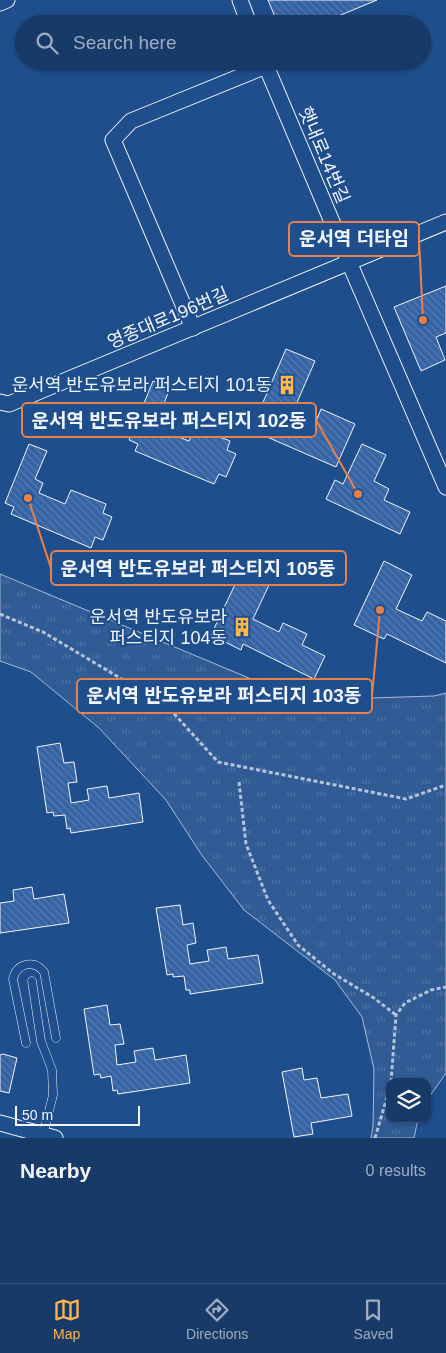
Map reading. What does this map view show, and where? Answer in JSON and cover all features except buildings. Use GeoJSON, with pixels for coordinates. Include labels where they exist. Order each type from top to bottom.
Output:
{"type":"FeatureCollection","features":[{"type":"Feature","properties":{"kind":"street"},"geometry":{"type":"LineString","coordinates":[[0,3],[7,0]]}},
{"type":"Feature","properties":{"kind":"street"},"geometry":{"type":"LineString","coordinates":[[240,0],[246,15]]}},
{"type":"Feature","properties":{"kind":"street"},"geometry":{"type":"LineString","coordinates":[[193,328],[113,140],[131,121],[251,70]]}},
{"type":"Feature","properties":{"kind":"street","name":"햇내로14번길"},"geometry":{"type":"LineString","coordinates":[[268,70],[349,262]]}},
{"type":"Feature","properties":{"kind":"street","name":"영종대로196번길"},"geometry":{"type":"LineString","coordinates":[[0,402],[9,404],[446,222]]}},
{"type":"Feature","properties":{"kind":"street"},"geometry":{"type":"LineString","coordinates":[[349,262],[446,487]]}},
{"type":"Feature","properties":{"kind":"street"},"geometry":{"type":"LineString","coordinates":[[0,1124],[49,1136]]}},
{"type":"Feature","properties":{"kind":"lane"},"geometry":{"type":"LineString","coordinates":[[26,1043],[14,979],[17,969],[26,964],[36,965],[44,972],[56,1038]]}},
{"type":"Feature","properties":{"kind":"lane"},"geometry":{"type":"LineString","coordinates":[[32,981],[41,1041],[52,1070],[53,1095],[49,1136]]}},
{"type":"Feature","properties":{"kind":"path"},"geometry":{"type":"LineString","coordinates":[[0,614],[43,632],[167,706],[218,762],[406,799],[446,785]]}},
{"type":"Feature","properties":{"kind":"path"},"geometry":{"type":"LineString","coordinates":[[239,782],[246,844],[268,900],[298,945],[334,974],[374,998],[396,1015]]}},
{"type":"Feature","properties":{"kind":"path"},"geometry":{"type":"LineString","coordinates":[[391,1078],[396,1015],[405,1003],[431,990],[446,987]]}},
{"type":"Feature","properties":{"kind":"path"},"geometry":{"type":"LineString","coordinates":[[375,1138],[386,1101]]}},
{"type":"Feature","properties":{"kind":"green space"},"geometry":{"type":"Polygon","coordinates":[[[0,574],[268,686],[370,698],[434,696],[446,693],[446,1073],[431,1094],[431,1078],[386,1078],[386,1123],[417,1123],[414,1138],[371,1138],[374,1069],[362,1017],[335,980],[244,910],[201,854],[166,800],[99,728],[31,672],[0,661],[0,574]]]}},
{"type":"Feature","properties":{"kind":"place","name":"운서역 더타임"},"geometry":{"type":"Point","coordinates":[423,320]}},
{"type":"Feature","properties":{"kind":"place","name":"운서역 반도유보라 퍼스티지 101동"},"geometry":{"type":"Point","coordinates":[287,385]}},
{"type":"Feature","properties":{"kind":"place","name":"운서역 반도유보라 퍼스티지 102동"},"geometry":{"type":"Point","coordinates":[358,494]}},
{"type":"Feature","properties":{"kind":"place","name":"운서역 반도유보라 퍼스티지 105동"},"geometry":{"type":"Point","coordinates":[28,498]}},
{"type":"Feature","properties":{"kind":"place","name":"운서역 반도유보라 퍼스티지 103동"},"geometry":{"type":"Point","coordinates":[380,610]}},
{"type":"Feature","properties":{"kind":"place","name":"운서역 반도유보라 퍼스티지 104동"},"geometry":{"type":"Point","coordinates":[242,627]}}]}
